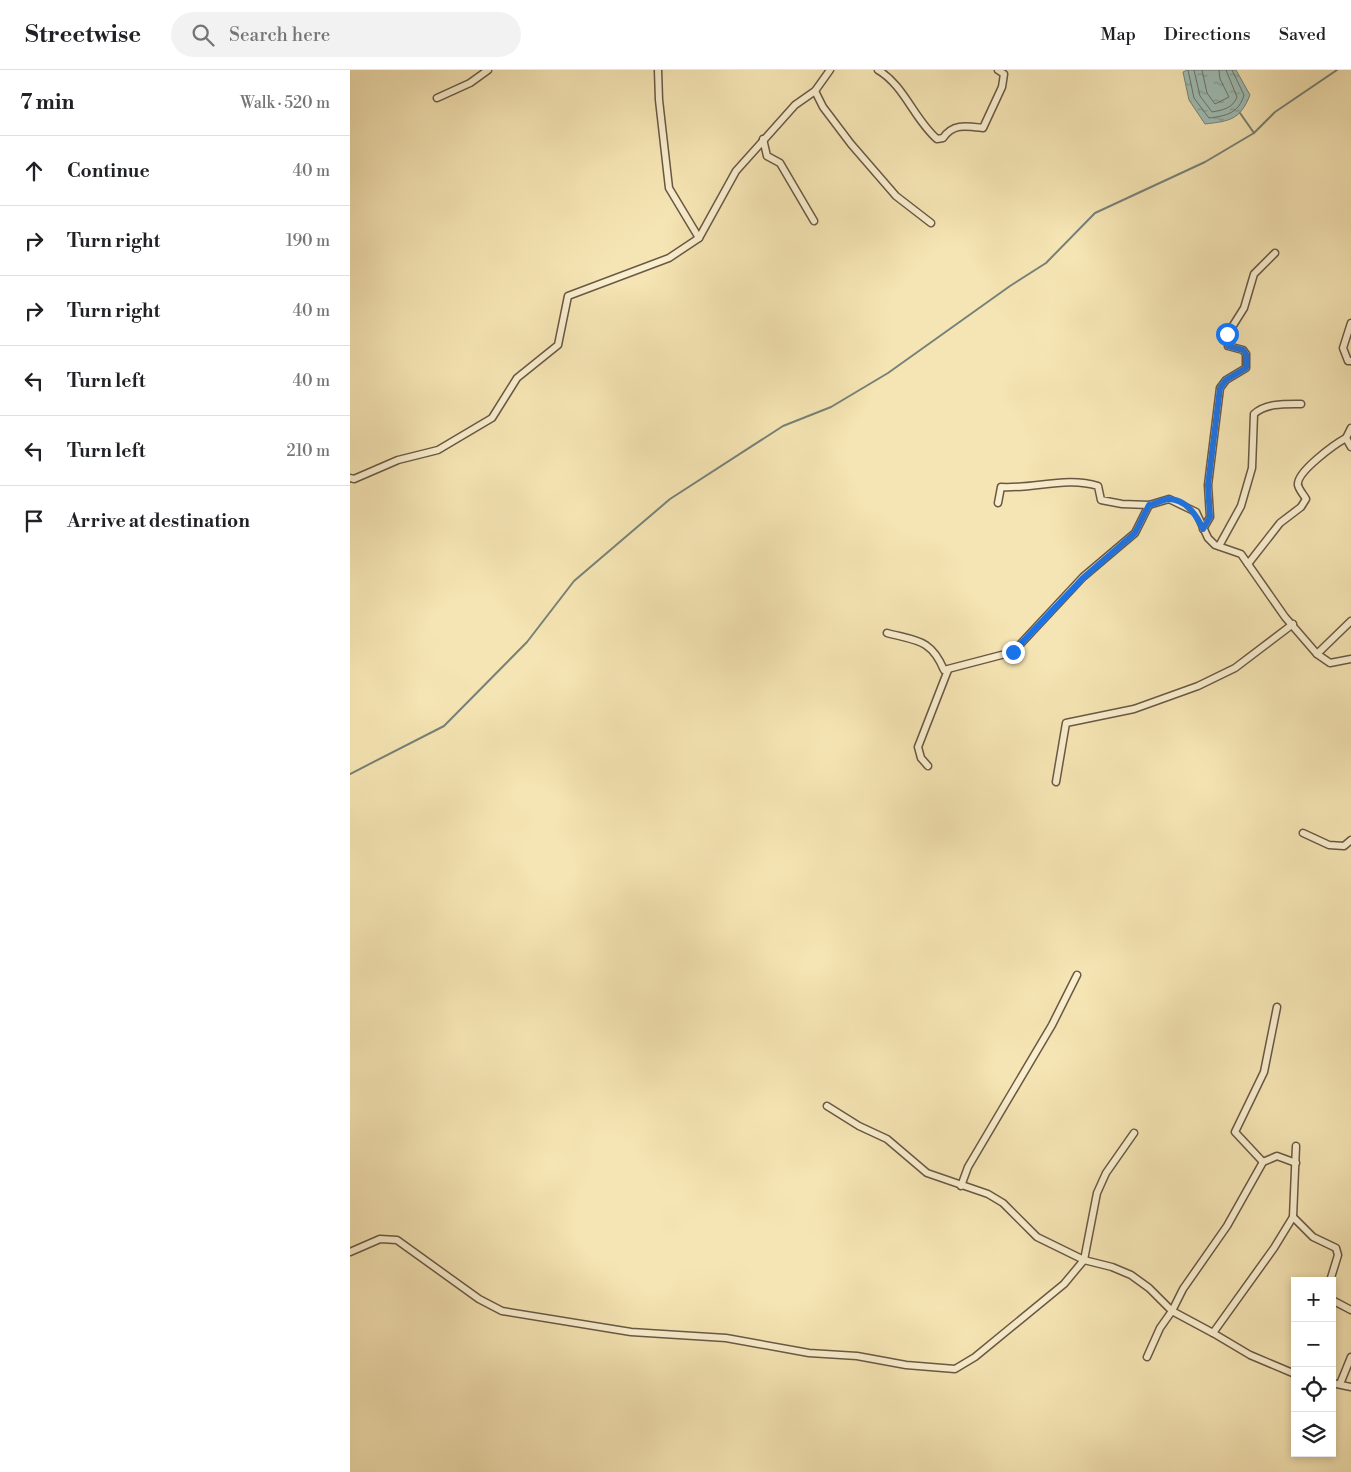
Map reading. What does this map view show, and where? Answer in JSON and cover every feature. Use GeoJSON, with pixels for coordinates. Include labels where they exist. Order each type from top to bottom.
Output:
{"type":"FeatureCollection","features":[{"type":"Feature","properties":{"kind":"street"},"geometry":{"type":"LineString","coordinates":[[437,98],[470,83],[488,70]]}},
{"type":"Feature","properties":{"kind":"street"},"geometry":{"type":"LineString","coordinates":[[658,70],[659,100],[669,188],[699,238]]}},
{"type":"Feature","properties":{"kind":"street"},"geometry":{"type":"LineString","coordinates":[[350,478],[354,479],[398,460],[438,450],[492,418],[517,378],[558,345],[568,296],[669,258],[699,238],[736,171],[795,105],[815,91],[830,70]]}},
{"type":"Feature","properties":{"kind":"street"},"geometry":{"type":"LineString","coordinates":[[878,70],[892,80],[912,111],[936,139],[943,138],[948,130],[957,126],[983,128],[1002,87],[1004,74],[998,70]]}},
{"type":"Feature","properties":{"kind":"street"},"geometry":{"type":"LineString","coordinates":[[815,91],[823,107],[851,144],[896,196],[931,223]]}},
{"type":"Feature","properties":{"kind":"street"},"geometry":{"type":"LineString","coordinates":[[763,139],[767,156],[780,163],[814,221]]}},
{"type":"Feature","properties":{"kind":"street"},"geometry":{"type":"LineString","coordinates":[[1203,529],[1210,517],[1208,485],[1220,388],[1226,380],[1246,368],[1247,364],[1243,350],[1228,346],[1227,334],[1244,308],[1254,274],[1275,253]]}},
{"type":"Feature","properties":{"kind":"street"},"geometry":{"type":"LineString","coordinates":[[1351,323],[1343,348],[1348,361],[1351,361]]}},
{"type":"Feature","properties":{"kind":"street"},"geometry":{"type":"LineString","coordinates":[[1219,546],[1241,506],[1250,476],[1254,414],[1260,408],[1275,405],[1301,404]]}},
{"type":"Feature","properties":{"kind":"street"},"geometry":{"type":"LineString","coordinates":[[1248,564],[1280,523],[1301,507],[1306,500],[1298,486],[1299,479],[1304,472],[1333,446],[1346,438],[1351,428]]}},
{"type":"Feature","properties":{"kind":"street"},"geometry":{"type":"LineString","coordinates":[[1346,438],[1351,447]]}},
{"type":"Feature","properties":{"kind":"street"},"geometry":{"type":"LineString","coordinates":[[998,502],[1001,488],[1024,489],[1086,482],[1098,486],[1101,500],[1122,504],[1149,505],[1169,499],[1182,504],[1196,512],[1203,529],[1214,545],[1242,554],[1292,624],[1317,654],[1330,663],[1351,659]]}},
{"type":"Feature","properties":{"kind":"street"},"geometry":{"type":"LineString","coordinates":[[887,633],[924,643],[937,653],[944,670],[1013,652],[1083,578],[1135,533],[1149,505]]}},
{"type":"Feature","properties":{"kind":"street"},"geometry":{"type":"LineString","coordinates":[[1317,654],[1351,621]]}},
{"type":"Feature","properties":{"kind":"street"},"geometry":{"type":"LineString","coordinates":[[1056,782],[1066,723],[1134,709],[1198,686],[1235,668],[1292,624]]}},
{"type":"Feature","properties":{"kind":"street"},"geometry":{"type":"LineString","coordinates":[[928,766],[921,758],[918,747],[948,670]]}},
{"type":"Feature","properties":{"kind":"street"},"geometry":{"type":"LineString","coordinates":[[1303,832],[1329,845],[1344,846],[1351,840]]}},
{"type":"Feature","properties":{"kind":"street"},"geometry":{"type":"LineString","coordinates":[[961,1186],[968,1167],[1052,1025],[1077,975]]}},
{"type":"Feature","properties":{"kind":"street"},"geometry":{"type":"LineString","coordinates":[[1264,1162],[1235,1132],[1264,1072],[1277,1007]]}},
{"type":"Feature","properties":{"kind":"street"},"geometry":{"type":"LineString","coordinates":[[827,1106],[860,1126],[887,1139],[927,1173],[988,1194],[1003,1203],[1037,1237],[1084,1260],[1112,1267],[1131,1275],[1172,1311],[1250,1354],[1291,1372]]}},
{"type":"Feature","properties":{"kind":"street"},"geometry":{"type":"LineString","coordinates":[[350,1252],[380,1239],[396,1240],[479,1300],[502,1311],[631,1332],[726,1338],[810,1353],[857,1356],[948,1370],[963,1366],[975,1357],[1064,1284],[1084,1260],[1097,1193],[1106,1173],[1134,1133]]}},
{"type":"Feature","properties":{"kind":"street"},"geometry":{"type":"LineString","coordinates":[[1213,1333],[1274,1248],[1293,1217],[1296,1146]]}},
{"type":"Feature","properties":{"kind":"street"},"geometry":{"type":"LineString","coordinates":[[1147,1357],[1160,1328],[1172,1311],[1183,1289],[1227,1226],[1264,1162],[1277,1156],[1296,1162]]}},
{"type":"Feature","properties":{"kind":"street"},"geometry":{"type":"LineString","coordinates":[[1293,1217],[1313,1238],[1336,1248],[1338,1255],[1331,1277]]}},
{"type":"Feature","properties":{"kind":"street"},"geometry":{"type":"LineString","coordinates":[[1336,1302],[1351,1310]]}},
{"type":"Feature","properties":{"kind":"street"},"geometry":{"type":"LineString","coordinates":[[1340,1384],[1351,1357]]}},
{"type":"Feature","properties":{"kind":"street"},"geometry":{"type":"LineString","coordinates":[[1336,1384],[1351,1387]]}},
{"type":"Feature","properties":{"kind":"water"},"geometry":{"type":"Polygon","coordinates":[[[1187,70],[1236,70],[1250,95],[1242,110],[1228,120],[1205,124],[1189,100],[1183,72],[1187,70]]]}},
{"type":"Feature","properties":{"kind":"waterway"},"geometry":{"type":"LineString","coordinates":[[350,774],[444,726],[527,642],[574,581],[670,499],[783,426],[831,407],[888,373],[1010,286],[1046,263],[1095,213],[1205,162],[1254,133],[1275,112],[1337,70]]}},
{"type":"Feature","properties":{"kind":"waterway"},"geometry":{"type":"LineString","coordinates":[[1240,113],[1254,133]]}},
{"type":"Feature","properties":{"kind":"route"},"geometry":{"type":"LineString","coordinates":[[1013,652],[1083,578],[1135,533],[1149,505],[1169,499],[1182,504],[1196,512],[1203,529],[1210,517],[1209,465],[1214,441],[1216,405],[1220,388],[1226,380],[1246,368],[1247,364],[1246,354],[1243,350],[1228,346],[1227,334]]}}]}
